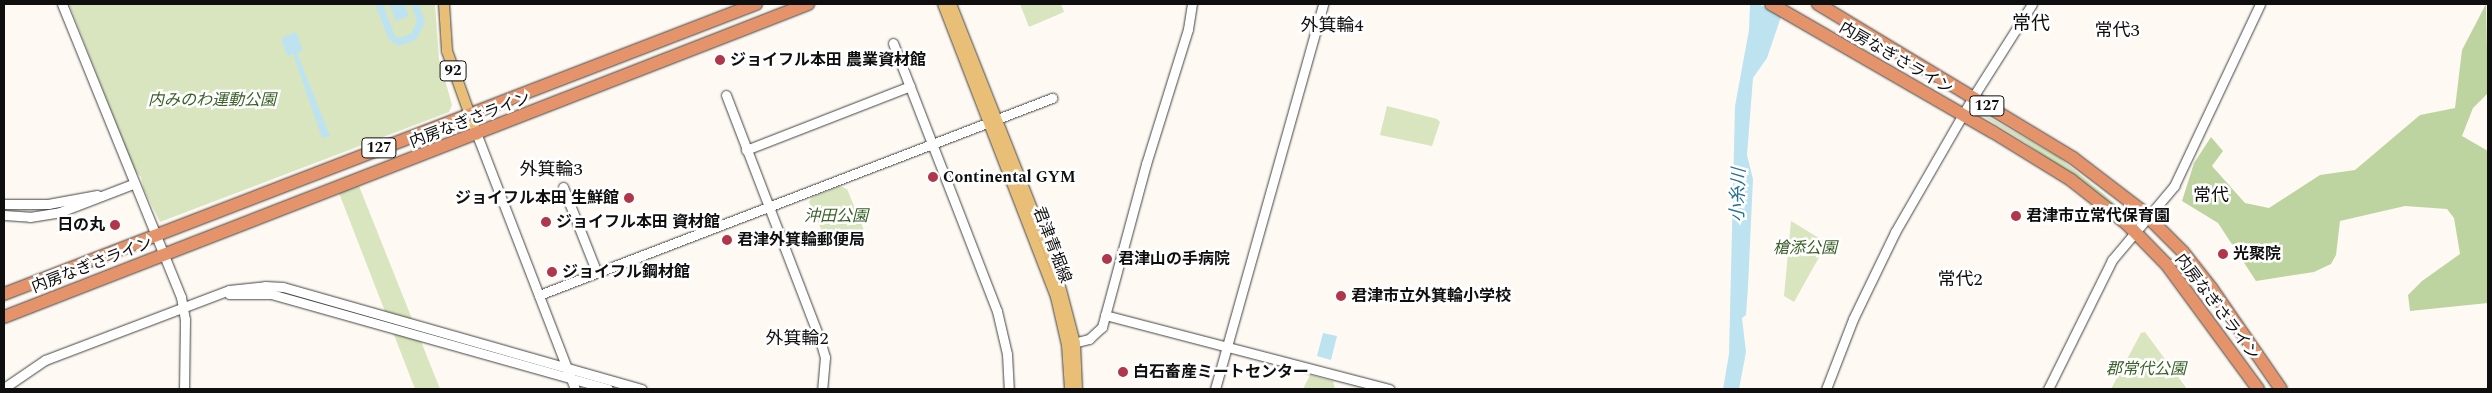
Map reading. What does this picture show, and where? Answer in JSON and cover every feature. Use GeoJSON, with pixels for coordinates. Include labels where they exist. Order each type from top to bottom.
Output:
{"type":"FeatureCollection","features":[{"type":"Feature","properties":{"kind":"highway","name":"内房なぎさライン"},"geometry":{"type":"LineString","coordinates":[[4,294],[469,112],[756,4]]}},
{"type":"Feature","properties":{"kind":"highway","name":"内房なぎさライン"},"geometry":{"type":"LineString","coordinates":[[4,317],[477,135],[808,4]]}},
{"type":"Feature","properties":{"kind":"highway","name":"内房なぎさライン"},"geometry":{"type":"LineString","coordinates":[[1771,4],[2071,180],[2135,230],[2167,266],[2258,389]]}},
{"type":"Feature","properties":{"kind":"highway","name":"内房なぎさライン"},"geometry":{"type":"LineString","coordinates":[[1818,4],[2073,158],[2149,217],[2212,289],[2281,389]]}},
{"type":"Feature","properties":{"kind":"main road","name":"92"},"geometry":{"type":"LineString","coordinates":[[444,4],[447,50],[477,135]]}},
{"type":"Feature","properties":{"kind":"main road","name":"君津青堀線"},"geometry":{"type":"LineString","coordinates":[[942,4],[992,121]]}},
{"type":"Feature","properties":{"kind":"main road","name":"君津青堀線"},"geometry":{"type":"LineString","coordinates":[[951,4],[1046,268],[1071,344],[1077,389]]}},
{"type":"Feature","properties":{"kind":"main road","name":"君津青堀線"},"geometry":{"type":"LineString","coordinates":[[1070,389],[1071,344]]}},
{"type":"Feature","properties":{"kind":"street"},"geometry":{"type":"LineString","coordinates":[[62,4],[184,307],[184,389]]}},
{"type":"Feature","properties":{"kind":"street"},"geometry":{"type":"LineString","coordinates":[[1071,344],[1097,335],[1105,315],[1146,164],[1188,29],[1192,4]]}},
{"type":"Feature","properties":{"kind":"street"},"geometry":{"type":"LineString","coordinates":[[1215,389],[1323,4]]}},
{"type":"Feature","properties":{"kind":"street"},"geometry":{"type":"LineString","coordinates":[[1826,389],[1872,277],[1973,98],[2032,4]]}},
{"type":"Feature","properties":{"kind":"street"},"geometry":{"type":"LineString","coordinates":[[2048,389],[2112,260],[2135,230],[2149,217],[2174,186],[2260,4]]}},
{"type":"Feature","properties":{"kind":"street"},"geometry":{"type":"LineString","coordinates":[[893,43],[996,311],[1007,354],[1009,389]]}},
{"type":"Feature","properties":{"kind":"street"},"geometry":{"type":"LineString","coordinates":[[746,150],[910,86]]}},
{"type":"Feature","properties":{"kind":"street"},"geometry":{"type":"LineString","coordinates":[[726,95],[820,340],[825,357],[822,389]]}},
{"type":"Feature","properties":{"kind":"street"},"geometry":{"type":"LineString","coordinates":[[539,295],[1052,98]]}},
{"type":"Feature","properties":{"kind":"street"},"geometry":{"type":"LineString","coordinates":[[477,135],[574,389]]}},
{"type":"Feature","properties":{"kind":"street"},"geometry":{"type":"LineString","coordinates":[[4,204],[60,203],[133,184]]}},
{"type":"Feature","properties":{"kind":"street"},"geometry":{"type":"LineString","coordinates":[[4,215],[30,217],[60,212],[133,184]]}},
{"type":"Feature","properties":{"kind":"street"},"geometry":{"type":"LineString","coordinates":[[563,187],[597,273]]}},
{"type":"Feature","properties":{"kind":"street"},"geometry":{"type":"LineString","coordinates":[[4,388],[45,360],[184,307],[242,287],[283,287],[642,389]]}},
{"type":"Feature","properties":{"kind":"street"},"geometry":{"type":"LineString","coordinates":[[212,297],[272,294],[608,389]]}},
{"type":"Feature","properties":{"kind":"street"},"geometry":{"type":"LineString","coordinates":[[1105,315],[1390,389]]}},
{"type":"Feature","properties":{"kind":"green space","name":"内みのわ運動公園"},"geometry":{"type":"Polygon","coordinates":[[[69,4],[435,4],[439,59],[452,105],[449,112],[160,222],[144,190],[141,177],[135,171],[69,4]]]}},
{"type":"Feature","properties":{"kind":"green space"},"geometry":{"type":"Polygon","coordinates":[[[1020,4],[1061,4],[1064,12],[1029,27],[1020,4]]]}},
{"type":"Feature","properties":{"kind":"green space"},"geometry":{"type":"Polygon","coordinates":[[[2486,4],[2488,93],[2473,108],[2462,136],[2488,151],[2488,303],[2410,311],[2408,295],[2422,281],[2460,254],[2454,218],[2447,209],[2405,206],[2340,221],[2336,255],[2331,264],[2314,272],[2256,281],[2218,223],[2182,201],[2194,163],[2211,137],[2223,151],[2212,166],[2245,203],[2269,208],[2320,175],[2355,170],[2420,115],[2455,108],[2462,50],[2486,4]]]}},
{"type":"Feature","properties":{"kind":"green space"},"geometry":{"type":"Polygon","coordinates":[[[1387,106],[1437,119],[1440,122],[1432,146],[1380,135],[1387,106]]]}},
{"type":"Feature","properties":{"kind":"green space"},"geometry":{"type":"Polygon","coordinates":[[[1985,115],[2060,158],[2123,210],[2120,213],[2026,143],[1983,116],[1985,115]]]}},
{"type":"Feature","properties":{"kind":"green space"},"geometry":{"type":"Polygon","coordinates":[[[359,186],[440,389],[415,389],[339,193],[359,186]]]}},
{"type":"Feature","properties":{"kind":"green space","name":"沖田公園"},"geometry":{"type":"Polygon","coordinates":[[[840,186],[847,189],[864,230],[829,247],[809,202],[812,197],[840,186]]]}},
{"type":"Feature","properties":{"kind":"green space","name":"槍添公園"},"geometry":{"type":"Polygon","coordinates":[[[1791,221],[1827,243],[1794,302],[1784,296],[1791,221]]]}},
{"type":"Feature","properties":{"kind":"green space","name":"郡常代公園"},"geometry":{"type":"Polygon","coordinates":[[[2145,332],[2187,389],[2111,389],[2141,333],[2145,332]]]}},
{"type":"Feature","properties":{"kind":"green space"},"geometry":{"type":"Polygon","coordinates":[[[1310,375],[1333,381],[1335,389],[1303,389],[1310,375]]]}},
{"type":"Feature","properties":{"kind":"water"},"geometry":{"type":"Polygon","coordinates":[[[375,4],[383,4],[395,36],[399,38],[411,34],[417,21],[411,4],[419,4],[425,22],[416,40],[399,46],[389,40],[375,4]]]}},
{"type":"Feature","properties":{"kind":"water"},"geometry":{"type":"Polygon","coordinates":[[[389,4],[404,4],[409,16],[396,21],[389,4]]]}},
{"type":"Feature","properties":{"kind":"water","name":"小糸川"},"geometry":{"type":"Polygon","coordinates":[[[1750,4],[1759,4],[1781,17],[1767,58],[1753,78],[1747,155],[1753,179],[1746,315],[1742,318],[1746,352],[1739,389],[1723,389],[1729,354],[1735,106],[1749,30],[1750,4]]]}},
{"type":"Feature","properties":{"kind":"water"},"geometry":{"type":"Polygon","coordinates":[[[296,32],[303,50],[297,53],[330,136],[322,138],[293,54],[287,56],[281,38],[296,32]]]}},
{"type":"Feature","properties":{"kind":"water"},"geometry":{"type":"Polygon","coordinates":[[[1323,333],[1337,336],[1331,360],[1317,356],[1323,333]]]}},
{"type":"Feature","properties":{"kind":"place","name":"ジョイフル本田 農業資材館"},"geometry":{"type":"Point","coordinates":[720,60]}},
{"type":"Feature","properties":{"kind":"place","name":"Continental GYM"},"geometry":{"type":"Point","coordinates":[933,177]}},
{"type":"Feature","properties":{"kind":"place","name":"ジョイフル本田 生鮮館"},"geometry":{"type":"Point","coordinates":[629,198]}},
{"type":"Feature","properties":{"kind":"place","name":"君津市立常代保育園"},"geometry":{"type":"Point","coordinates":[2016,216]}},
{"type":"Feature","properties":{"kind":"place","name":"ジョイフル本田 資材館"},"geometry":{"type":"Point","coordinates":[546,222]}},
{"type":"Feature","properties":{"kind":"place","name":"日の丸"},"geometry":{"type":"Point","coordinates":[115,225]}},
{"type":"Feature","properties":{"kind":"place","name":"君津外箕輪郵便局"},"geometry":{"type":"Point","coordinates":[727,240]}},
{"type":"Feature","properties":{"kind":"place","name":"光聚院"},"geometry":{"type":"Point","coordinates":[2223,254]}},
{"type":"Feature","properties":{"kind":"place","name":"君津山の手病院"},"geometry":{"type":"Point","coordinates":[1107,259]}},
{"type":"Feature","properties":{"kind":"place","name":"ジョイフル鋼材館"},"geometry":{"type":"Point","coordinates":[552,272]}},
{"type":"Feature","properties":{"kind":"place","name":"君津市立外箕輪小学校"},"geometry":{"type":"Point","coordinates":[1341,296]}},
{"type":"Feature","properties":{"kind":"place","name":"白石畜産ミートセンター"},"geometry":{"type":"Point","coordinates":[1123,372]}},
{"type":"Feature","properties":{"kind":"district","name":"常代"},"geometry":{"type":"Point","coordinates":[2031,24]}},
{"type":"Feature","properties":{"kind":"district","name":"外箕輪4"},"geometry":{"type":"Point","coordinates":[1332,26]}},
{"type":"Feature","properties":{"kind":"district","name":"常代3"},"geometry":{"type":"Point","coordinates":[2117,31]}},
{"type":"Feature","properties":{"kind":"district","name":"外箕輪3"},"geometry":{"type":"Point","coordinates":[551,170]}},
{"type":"Feature","properties":{"kind":"district","name":"常代"},"geometry":{"type":"Point","coordinates":[2211,196]}},
{"type":"Feature","properties":{"kind":"district","name":"常代2"},"geometry":{"type":"Point","coordinates":[1960,280]}},
{"type":"Feature","properties":{"kind":"district","name":"外箕輪2"},"geometry":{"type":"Point","coordinates":[797,339]}}]}
